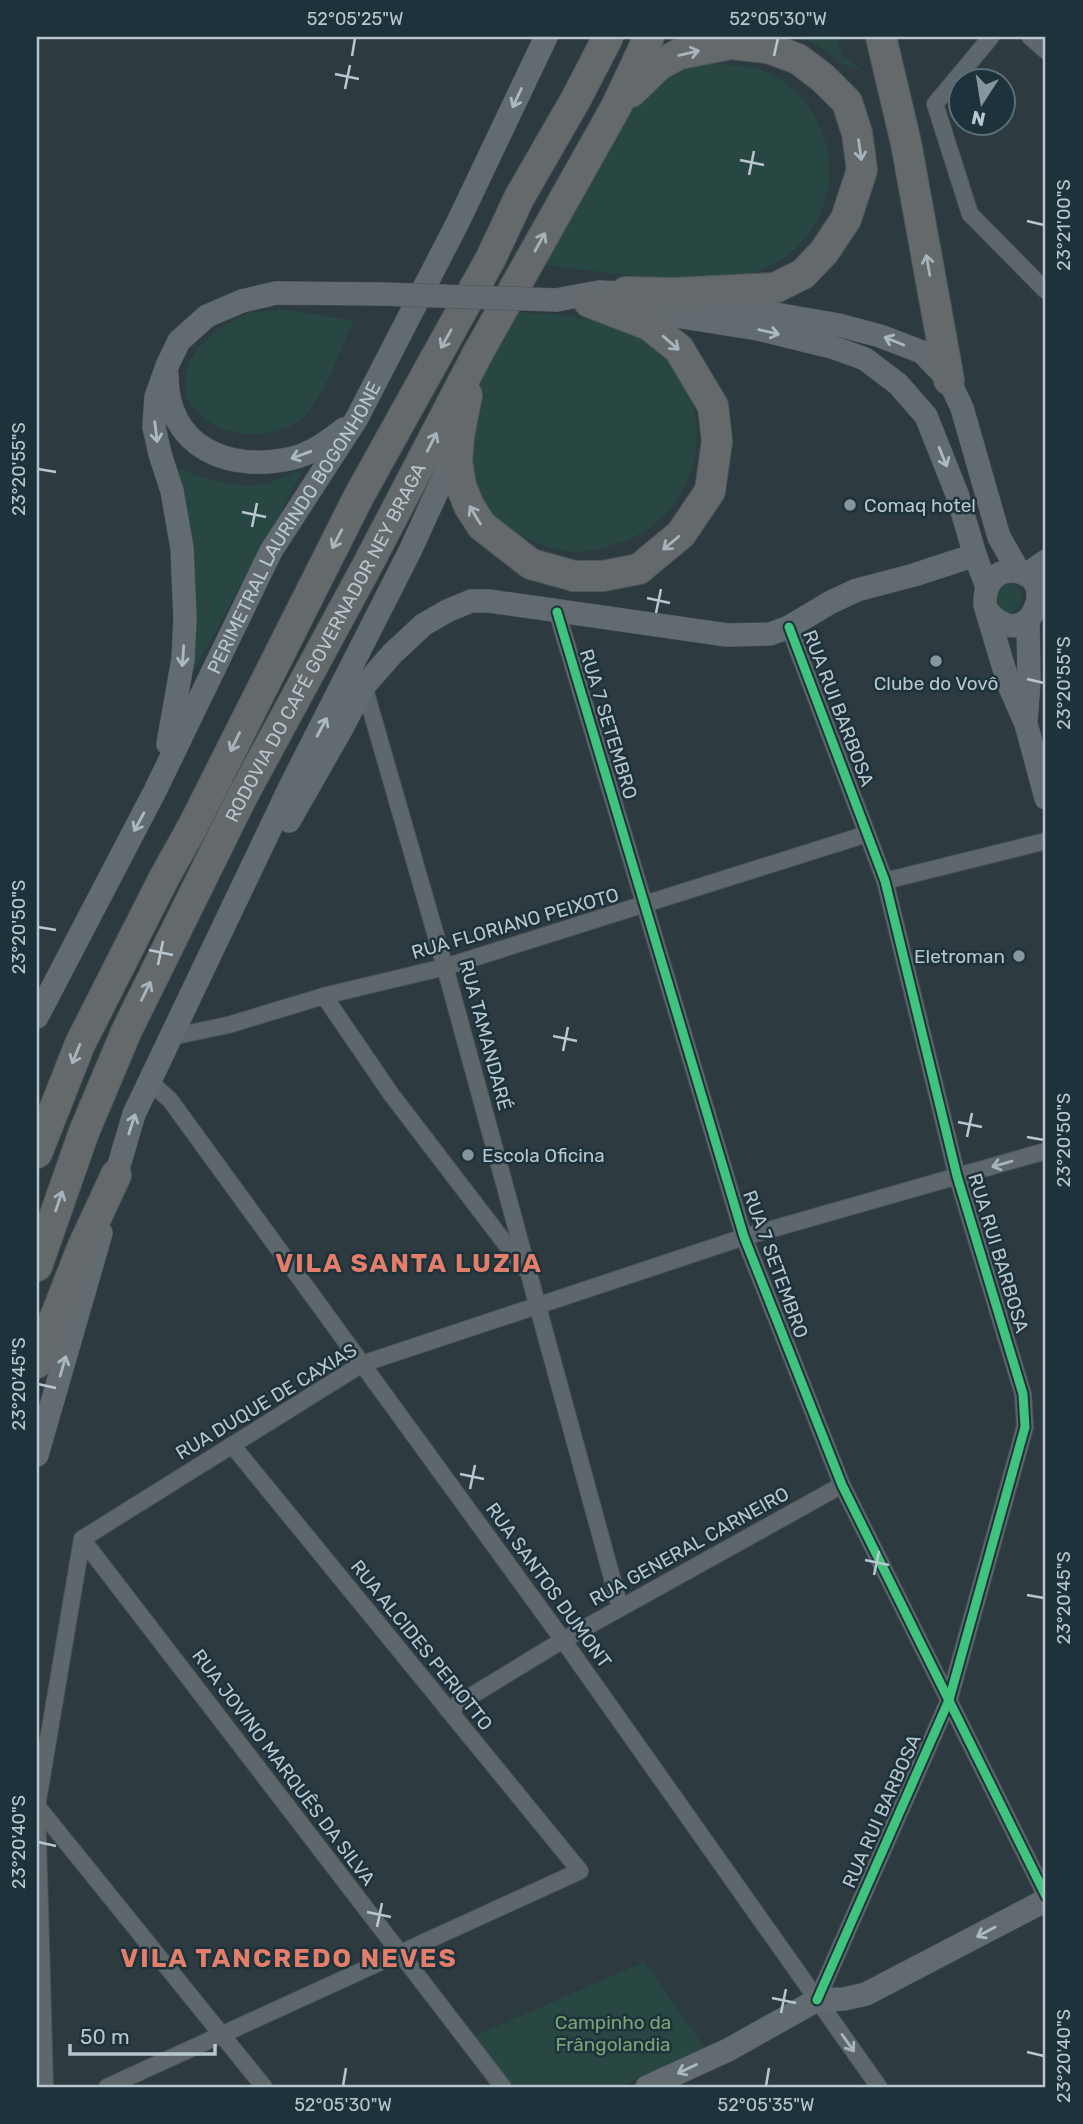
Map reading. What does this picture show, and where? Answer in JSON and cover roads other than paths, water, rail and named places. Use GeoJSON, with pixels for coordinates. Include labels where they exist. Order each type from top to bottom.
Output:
{"type":"FeatureCollection","features":[{"type":"Feature","properties":{"kind":"highway","name":"RODOVIA DO CAFÉ GOVERNADOR NEY BRAGA"},"geometry":{"type":"LineString","coordinates":[[37,1153],[80,1044],[359,496],[491,258],[519,198],[608,37]]}},
{"type":"Feature","properties":{"kind":"highway","name":"RODOVIA DO CAFÉ GOVERNADOR NEY BRAGA"},"geometry":{"type":"LineString","coordinates":[[37,1266],[84,1132],[127,1030],[242,797],[479,351],[616,107],[649,37]]}},
{"type":"Feature","properties":{"kind":"highway"},"geometry":{"type":"LineString","coordinates":[[881,37],[905,143],[948,380]]}},
{"type":"Feature","properties":{"kind":"highway"},"geometry":{"type":"LineString","coordinates":[[616,107],[659,65],[679,54],[731,44],[768,48],[798,59],[823,78],[847,102],[858,133],[862,170],[846,219],[824,252],[803,274],[775,288],[674,293],[626,292]]}},
{"type":"Feature","properties":{"kind":"highway"},"geometry":{"type":"LineString","coordinates":[[479,351],[470,378],[458,436],[457,462],[461,486],[469,506],[482,526],[531,564],[574,576],[603,576],[639,569],[681,534],[710,491],[718,441],[713,406],[679,349],[649,325],[589,302]]}},
{"type":"Feature","properties":{"kind":"highway"},"geometry":{"type":"LineString","coordinates":[[37,1363],[83,1246],[116,1175]]}},
{"type":"Feature","properties":{"kind":"main road","name":"PERIMETRAL LAURINDO BOGONHONE"},"geometry":{"type":"LineString","coordinates":[[37,1017],[155,791],[271,551],[358,418],[458,222],[546,37]]}},
{"type":"Feature","properties":{"kind":"main road"},"geometry":{"type":"LineString","coordinates":[[556,300],[599,292],[626,292],[735,306],[839,325],[880,336],[922,352],[948,380],[962,408],[999,537],[1022,573],[1037,587],[1038,610],[1026,724]]}},
{"type":"Feature","properties":{"kind":"main road"},"geometry":{"type":"LineString","coordinates":[[155,791],[178,697],[185,619],[181,548],[172,491],[154,427],[156,397],[179,341],[208,316],[242,300],[276,293],[589,302],[758,329],[832,347],[865,359],[898,384],[926,416],[957,494],[987,587]]}},
{"type":"Feature","properties":{"kind":"main road"},"geometry":{"type":"LineString","coordinates":[[167,366],[167,390],[180,429],[200,447],[229,460],[259,463],[295,458],[322,446],[358,418]]}},
{"type":"Feature","properties":{"kind":"main road"},"geometry":{"type":"LineString","coordinates":[[37,1455],[134,1114],[292,783],[410,551],[447,470],[458,436]]}},
{"type":"Feature","properties":{"kind":"main road"},"geometry":{"type":"LineString","coordinates":[[206,964],[364,686],[392,654],[423,625],[471,601],[489,601],[727,635],[770,635],[857,590],[975,555]]}},
{"type":"Feature","properties":{"kind":"main road"},"geometry":{"type":"LineString","coordinates":[[1046,561],[1022,573],[1003,572],[990,581],[985,596],[1009,685],[1026,724],[1046,798]]}},
{"type":"Feature","properties":{"kind":"main road"},"geometry":{"type":"LineString","coordinates":[[989,613],[1002,623],[1011,625],[1038,610]]}},
{"type":"Feature","properties":{"kind":"main road"},"geometry":{"type":"LineString","coordinates":[[647,2087],[728,2050],[817,2000],[844,1999],[866,1994],[1046,1898]]}},
{"type":"Feature","properties":{"kind":"street"},"geometry":{"type":"LineString","coordinates":[[991,37],[935,104],[970,214],[1046,291]]}},
{"type":"Feature","properties":{"kind":"street"},"geometry":{"type":"LineString","coordinates":[[1030,37],[1046,51]]}},
{"type":"Feature","properties":{"kind":"street","name":"RUA 7 SETEMBRO"},"geometry":{"type":"LineString","coordinates":[[557,612],[744,1237],[842,1485],[1046,1898]]}},
{"type":"Feature","properties":{"kind":"street","name":"RUA RUI BARBOSA"},"geometry":{"type":"LineString","coordinates":[[789,627],[885,881],[957,1176],[1023,1394],[1025,1427],[949,1700],[817,2000]]}},
{"type":"Feature","properties":{"kind":"street","name":"RUA TAMANDARÉ"},"geometry":{"type":"LineString","coordinates":[[364,686],[445,967],[621,1607]]}},
{"type":"Feature","properties":{"kind":"street","name":"RUA FLORIANO PEIXOTO"},"geometry":{"type":"LineString","coordinates":[[171,1037],[229,1025],[324,996],[445,967],[867,835]]}},
{"type":"Feature","properties":{"kind":"street"},"geometry":{"type":"LineString","coordinates":[[885,881],[1046,841]]}},
{"type":"Feature","properties":{"kind":"street","name":"RUA TAMANDARÉ"},"geometry":{"type":"LineString","coordinates":[[324,996],[391,1094],[530,1276]]}},
{"type":"Feature","properties":{"kind":"street","name":"RUA SANTOS DUMONT"},"geometry":{"type":"LineString","coordinates":[[150,1082],[170,1100],[563,1640],[879,2087]]}},
{"type":"Feature","properties":{"kind":"street","name":"RUA DUQUE DE CAXIAS"},"geometry":{"type":"LineString","coordinates":[[82,1539],[362,1364],[744,1237],[1046,1151]]}},
{"type":"Feature","properties":{"kind":"street","name":"RUA ALCIDES PERIOTTO"},"geometry":{"type":"LineString","coordinates":[[232,1445],[580,1871],[400,1953]]}},
{"type":"Feature","properties":{"kind":"street","name":"RUA GENERAL CARNEIRO"},"geometry":{"type":"LineString","coordinates":[[448,1710],[563,1640],[842,1485]]}},
{"type":"Feature","properties":{"kind":"street"},"geometry":{"type":"LineString","coordinates":[[46,2087],[37,1806],[82,1539]]}},
{"type":"Feature","properties":{"kind":"street","name":"RUA JOVINO MARQUÊS DA SILVA"},"geometry":{"type":"LineString","coordinates":[[82,1539],[503,2087]]}},
{"type":"Feature","properties":{"kind":"street"},"geometry":{"type":"LineString","coordinates":[[37,1806],[264,2087]]}},
{"type":"Feature","properties":{"kind":"street"},"geometry":{"type":"LineString","coordinates":[[107,2087],[400,1953]]}},
{"type":"Feature","properties":{"kind":"place","name":"Comaq hotel"},"geometry":{"type":"Point","coordinates":[850,505]}},
{"type":"Feature","properties":{"kind":"place","name":"Clube do Vovô"},"geometry":{"type":"Point","coordinates":[936,661]}},
{"type":"Feature","properties":{"kind":"place","name":"Eletroman"},"geometry":{"type":"Point","coordinates":[1019,956]}},
{"type":"Feature","properties":{"kind":"place","name":"Escola Oficina"},"geometry":{"type":"Point","coordinates":[468,1155]}},
{"type":"Feature","properties":{"kind":"district","name":"VILA SANTA LUZIA"},"geometry":{"type":"Point","coordinates":[409,1263]}},
{"type":"Feature","properties":{"kind":"district","name":"VILA TANCREDO NEVES"},"geometry":{"type":"Point","coordinates":[289,1958]}},
{"type":"Feature","properties":{"kind":"park label","name":"Campinho da Frângolandia"},"geometry":{"type":"Point","coordinates":[613,2033]}}]}
